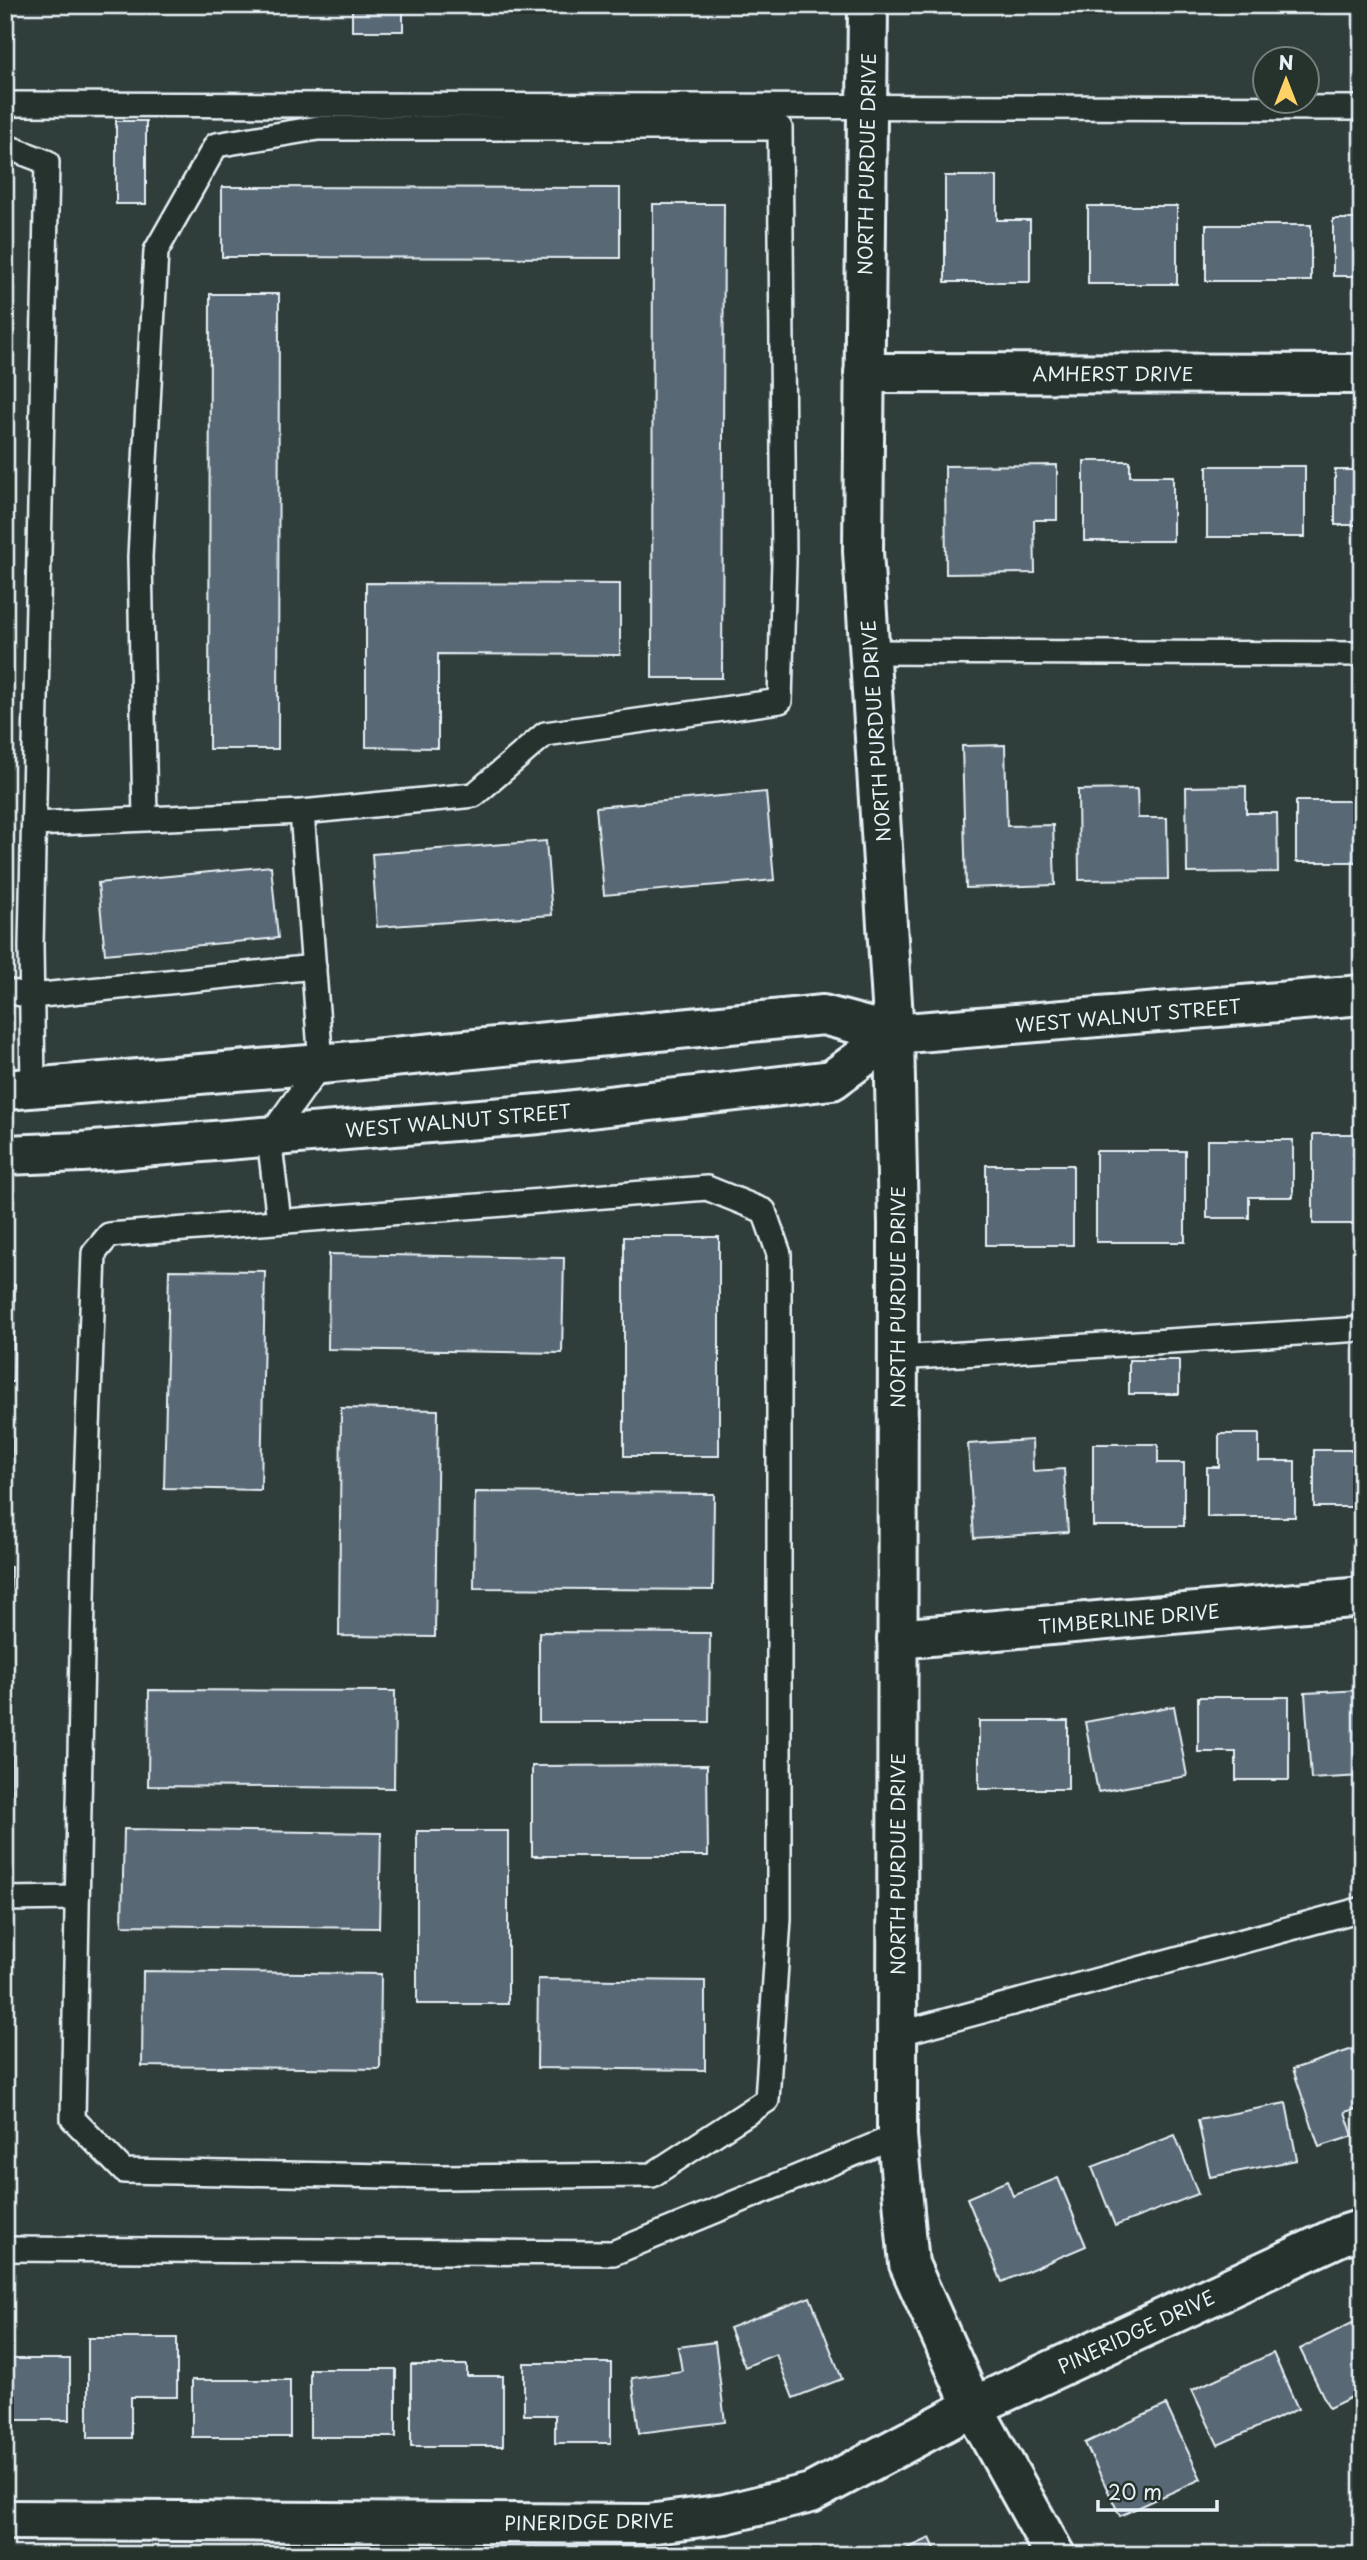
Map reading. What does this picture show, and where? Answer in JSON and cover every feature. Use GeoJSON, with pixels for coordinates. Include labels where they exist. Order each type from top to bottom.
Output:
{"type":"FeatureCollection","features":[{"type":"Feature","properties":{"kind":"street","name":"NORTH PURDUE DRIVE"},"geometry":{"type":"LineString","coordinates":[[868,5],[863,551],[894,1034],[897,1358],[897,2136],[909,2264],[973,2407],[1055,2555]]}},
{"type":"Feature","properties":{"kind":"street","name":"AMHERST DRIVE"},"geometry":{"type":"LineString","coordinates":[[864,373],[1362,374]]}},
{"type":"Feature","properties":{"kind":"street","name":"WEST WALNUT STREET"},"geometry":{"type":"LineString","coordinates":[[19,1089],[321,1064],[823,1016],[894,1034],[1362,995]]}},
{"type":"Feature","properties":{"kind":"street","name":"WEST WALNUT STREET"},"geometry":{"type":"LineString","coordinates":[[5,1155],[269,1137],[539,1114],[832,1080],[894,1034]]}},
{"type":"Feature","properties":{"kind":"street","name":"TIMBERLINE DRIVE"},"geometry":{"type":"LineString","coordinates":[[897,1639],[1362,1597]]}},
{"type":"Feature","properties":{"kind":"street","name":"PINERIDGE DRIVE"},"geometry":{"type":"LineString","coordinates":[[5,2520],[661,2522],[725,2514],[811,2493],[973,2407],[1340,2236],[1362,2229]]}},
{"type":"Feature","properties":{"kind":"lane"},"geometry":{"type":"LineString","coordinates":[[5,104],[1362,108]]}},
{"type":"Feature","properties":{"kind":"lane"},"geometry":{"type":"LineString","coordinates":[[34,824],[302,812],[474,795],[545,734],[780,701],[784,547],[780,128],[318,128],[216,145],[156,251],[140,557],[145,819]]}},
{"type":"Feature","properties":{"kind":"lane"},"geometry":{"type":"LineString","coordinates":[[5,146],[47,162],[32,996],[19,1089]]}},
{"type":"Feature","properties":{"kind":"lane"},"geometry":{"type":"LineString","coordinates":[[870,652],[1362,654]]}},
{"type":"Feature","properties":{"kind":"lane"},"geometry":{"type":"LineString","coordinates":[[279,1221],[269,1137],[321,1064],[302,812]]}},
{"type":"Feature","properties":{"kind":"lane"},"geometry":{"type":"LineString","coordinates":[[5,991],[32,996],[314,968]]}},
{"type":"Feature","properties":{"kind":"lane"},"geometry":{"type":"LineString","coordinates":[[706,1188],[764,1211],[779,1254],[779,1919],[767,2100],[652,2175],[441,2177],[124,2172],[73,2119],[94,1253],[109,1236],[279,1221],[706,1188]]}},
{"type":"Feature","properties":{"kind":"lane"},"geometry":{"type":"LineString","coordinates":[[897,1358],[1362,1329]]}},
{"type":"Feature","properties":{"kind":"lane"},"geometry":{"type":"LineString","coordinates":[[5,1899],[77,1898]]}},
{"type":"Feature","properties":{"kind":"lane"},"geometry":{"type":"LineString","coordinates":[[897,2034],[1362,1909]]}},
{"type":"Feature","properties":{"kind":"lane"},"geometry":{"type":"LineString","coordinates":[[5,2249],[613,2253],[897,2136]]}},
{"type":"Feature","properties":{"kind":"building"},"geometry":{"type":"Polygon","coordinates":[[[352,5],[403,5],[403,31],[352,31],[352,5]]]}},
{"type":"Feature","properties":{"kind":"building"},"geometry":{"type":"Polygon","coordinates":[[[116,121],[146,121],[146,204],[116,204],[116,121]]]}},
{"type":"Feature","properties":{"kind":"building"},"geometry":{"type":"Polygon","coordinates":[[[945,176],[997,176],[997,220],[1030,220],[1030,282],[945,282],[945,176]]]}},
{"type":"Feature","properties":{"kind":"building"},"geometry":{"type":"Polygon","coordinates":[[[222,187],[620,188],[620,258],[222,257],[222,187]]]}},
{"type":"Feature","properties":{"kind":"building"},"geometry":{"type":"Polygon","coordinates":[[[653,204],[724,204],[722,678],[652,678],[653,204]]]}},
{"type":"Feature","properties":{"kind":"building"},"geometry":{"type":"Polygon","coordinates":[[[1088,206],[1177,206],[1177,284],[1088,284],[1088,206]]]}},
{"type":"Feature","properties":{"kind":"building"},"geometry":{"type":"Polygon","coordinates":[[[1333,219],[1362,219],[1362,276],[1333,276],[1333,219]]]}},
{"type":"Feature","properties":{"kind":"building"},"geometry":{"type":"Polygon","coordinates":[[[1206,225],[1311,225],[1311,281],[1206,281],[1206,225]]]}},
{"type":"Feature","properties":{"kind":"building"},"geometry":{"type":"Polygon","coordinates":[[[210,294],[279,294],[278,749],[209,749],[210,294]]]}},
{"type":"Feature","properties":{"kind":"building"},"geometry":{"type":"Polygon","coordinates":[[[1084,461],[1130,461],[1130,476],[1173,476],[1173,541],[1084,541],[1084,461]]]}},
{"type":"Feature","properties":{"kind":"building"},"geometry":{"type":"Polygon","coordinates":[[[1057,465],[1057,520],[1034,520],[1035,573],[946,574],[945,466],[1057,465]]]}},
{"type":"Feature","properties":{"kind":"building"},"geometry":{"type":"Polygon","coordinates":[[[1207,466],[1305,466],[1305,537],[1207,537],[1207,466]]]}},
{"type":"Feature","properties":{"kind":"building"},"geometry":{"type":"Polygon","coordinates":[[[1335,470],[1362,470],[1362,525],[1335,525],[1335,470]]]}},
{"type":"Feature","properties":{"kind":"building"},"geometry":{"type":"Polygon","coordinates":[[[366,583],[620,584],[620,655],[438,654],[438,748],[366,747],[366,583]]]}},
{"type":"Feature","properties":{"kind":"building"},"geometry":{"type":"Polygon","coordinates":[[[1005,745],[1007,826],[1053,825],[1055,885],[966,888],[962,746],[1005,745]]]}},
{"type":"Feature","properties":{"kind":"building"},"geometry":{"type":"Polygon","coordinates":[[[1246,786],[1246,813],[1277,813],[1278,872],[1187,873],[1186,787],[1246,786]]]}},
{"type":"Feature","properties":{"kind":"building"},"geometry":{"type":"Polygon","coordinates":[[[1137,789],[1138,818],[1167,818],[1168,879],[1079,880],[1078,790],[1137,789]]]}},
{"type":"Feature","properties":{"kind":"building"},"geometry":{"type":"Polygon","coordinates":[[[766,792],[774,880],[604,895],[596,807],[766,792]]]}},
{"type":"Feature","properties":{"kind":"building"},"geometry":{"type":"Polygon","coordinates":[[[1296,801],[1362,801],[1362,862],[1296,862],[1296,801]]]}},
{"type":"Feature","properties":{"kind":"building"},"geometry":{"type":"Polygon","coordinates":[[[546,841],[552,915],[377,927],[372,854],[546,841]]]}},
{"type":"Feature","properties":{"kind":"building"},"geometry":{"type":"Polygon","coordinates":[[[271,866],[278,938],[105,954],[98,883],[271,866]]]}},
{"type":"Feature","properties":{"kind":"building"},"geometry":{"type":"Polygon","coordinates":[[[1313,1134],[1362,1134],[1362,1224],[1313,1224],[1313,1134]]]}},
{"type":"Feature","properties":{"kind":"building"},"geometry":{"type":"Polygon","coordinates":[[[1207,1140],[1293,1140],[1293,1197],[1249,1197],[1249,1218],[1207,1218],[1207,1140]]]}},
{"type":"Feature","properties":{"kind":"building"},"geometry":{"type":"Polygon","coordinates":[[[1096,1151],[1185,1151],[1185,1242],[1096,1242],[1096,1151]]]}},
{"type":"Feature","properties":{"kind":"building"},"geometry":{"type":"Polygon","coordinates":[[[986,1165],[1073,1165],[1073,1245],[986,1245],[986,1165]]]}},
{"type":"Feature","properties":{"kind":"building"},"geometry":{"type":"Polygon","coordinates":[[[624,1237],[719,1237],[719,1456],[624,1456],[624,1237]]]}},
{"type":"Feature","properties":{"kind":"building"},"geometry":{"type":"Polygon","coordinates":[[[329,1254],[564,1258],[562,1353],[328,1349],[329,1254]]]}},
{"type":"Feature","properties":{"kind":"building"},"geometry":{"type":"Polygon","coordinates":[[[169,1270],[265,1271],[261,1490],[164,1488],[169,1270]]]}},
{"type":"Feature","properties":{"kind":"building"},"geometry":{"type":"Polygon","coordinates":[[[5,1285],[15,1285],[13,1382],[5,1382],[5,1285]]]}},
{"type":"Feature","properties":{"kind":"building"},"geometry":{"type":"Polygon","coordinates":[[[1129,1360],[1179,1360],[1179,1394],[1129,1394],[1129,1360]]]}},
{"type":"Feature","properties":{"kind":"building"},"geometry":{"type":"Polygon","coordinates":[[[341,1408],[438,1410],[435,1637],[339,1636],[341,1408]]]}},
{"type":"Feature","properties":{"kind":"building"},"geometry":{"type":"Polygon","coordinates":[[[5,1425],[12,1425],[12,1521],[5,1521],[5,1425]]]}},
{"type":"Feature","properties":{"kind":"building"},"geometry":{"type":"Polygon","coordinates":[[[1219,1434],[1259,1434],[1259,1461],[1295,1461],[1295,1517],[1207,1517],[1207,1467],[1219,1467],[1219,1434]]]}},
{"type":"Feature","properties":{"kind":"building"},"geometry":{"type":"Polygon","coordinates":[[[1032,1440],[1033,1471],[1064,1469],[1068,1532],[974,1538],[968,1444],[1032,1440]]]}},
{"type":"Feature","properties":{"kind":"building"},"geometry":{"type":"Polygon","coordinates":[[[1093,1444],[1158,1444],[1158,1463],[1184,1463],[1184,1526],[1093,1526],[1093,1444]]]}},
{"type":"Feature","properties":{"kind":"building"},"geometry":{"type":"Polygon","coordinates":[[[1314,1450],[1362,1450],[1362,1507],[1314,1507],[1314,1450]]]}},
{"type":"Feature","properties":{"kind":"building"},"geometry":{"type":"Polygon","coordinates":[[[475,1492],[714,1494],[713,1590],[474,1588],[475,1492]]]}},
{"type":"Feature","properties":{"kind":"building"},"geometry":{"type":"Polygon","coordinates":[[[5,1566],[11,1567],[10,1664],[5,1664],[5,1566]]]}},
{"type":"Feature","properties":{"kind":"building"},"geometry":{"type":"Polygon","coordinates":[[[539,1632],[710,1633],[709,1722],[539,1722],[539,1632]]]}},
{"type":"Feature","properties":{"kind":"building"},"geometry":{"type":"Polygon","coordinates":[[[149,1690],[395,1691],[394,1788],[148,1786],[149,1690]]]}},
{"type":"Feature","properties":{"kind":"building"},"geometry":{"type":"Polygon","coordinates":[[[1362,1690],[1362,1776],[1311,1779],[1305,1693],[1362,1690]]]}},
{"type":"Feature","properties":{"kind":"building"},"geometry":{"type":"Polygon","coordinates":[[[1198,1697],[1289,1697],[1289,1780],[1236,1780],[1236,1752],[1198,1752],[1198,1697]]]}},
{"type":"Feature","properties":{"kind":"building"},"geometry":{"type":"Polygon","coordinates":[[[5,1705],[12,1705],[12,1800],[5,1800],[5,1705]]]}},
{"type":"Feature","properties":{"kind":"building"},"geometry":{"type":"Polygon","coordinates":[[[1174,1706],[1187,1776],[1098,1792],[1085,1722],[1174,1706]]]}},
{"type":"Feature","properties":{"kind":"building"},"geometry":{"type":"Polygon","coordinates":[[[979,1721],[1068,1721],[1068,1789],[979,1789],[979,1721]]]}},
{"type":"Feature","properties":{"kind":"building"},"geometry":{"type":"Polygon","coordinates":[[[707,1765],[708,1856],[532,1856],[532,1766],[707,1765]]]}},
{"type":"Feature","properties":{"kind":"building"},"geometry":{"type":"Polygon","coordinates":[[[124,1829],[381,1833],[379,1928],[122,1925],[124,1829]]]}},
{"type":"Feature","properties":{"kind":"building"},"geometry":{"type":"Polygon","coordinates":[[[417,1831],[508,1831],[508,2004],[417,2004],[417,1831]]]}},
{"type":"Feature","properties":{"kind":"building"},"geometry":{"type":"Polygon","coordinates":[[[143,1971],[381,1974],[380,2069],[142,2066],[143,1971]]]}},
{"type":"Feature","properties":{"kind":"building"},"geometry":{"type":"Polygon","coordinates":[[[538,1979],[705,1981],[705,2070],[537,2068],[538,1979]]]}},
{"type":"Feature","properties":{"kind":"building"},"geometry":{"type":"Polygon","coordinates":[[[1362,2046],[1362,2107],[1345,2112],[1353,2136],[1319,2147],[1293,2069],[1362,2046]]]}},
{"type":"Feature","properties":{"kind":"building"},"geometry":{"type":"Polygon","coordinates":[[[1286,2103],[1297,2160],[1210,2177],[1198,2120],[1286,2103]]]}},
{"type":"Feature","properties":{"kind":"building"},"geometry":{"type":"Polygon","coordinates":[[[1175,2135],[1198,2194],[1115,2226],[1092,2167],[1175,2135]]]}},
{"type":"Feature","properties":{"kind":"building"},"geometry":{"type":"Polygon","coordinates":[[[1058,2178],[1086,2246],[1002,2282],[967,2198],[1007,2181],[1013,2196],[1058,2178]]]}},
{"type":"Feature","properties":{"kind":"building"},"geometry":{"type":"Polygon","coordinates":[[[810,2297],[842,2379],[793,2398],[776,2354],[745,2367],[729,2328],[810,2297]]]}},
{"type":"Feature","properties":{"kind":"building"},"geometry":{"type":"Polygon","coordinates":[[[1362,2318],[1362,2392],[1329,2408],[1300,2349],[1362,2318]]]}},
{"type":"Feature","properties":{"kind":"building"},"geometry":{"type":"Polygon","coordinates":[[[88,2338],[177,2338],[177,2397],[131,2397],[131,2438],[88,2438],[88,2338]]]}},
{"type":"Feature","properties":{"kind":"building"},"geometry":{"type":"Polygon","coordinates":[[[715,2342],[725,2422],[639,2433],[632,2378],[682,2371],[678,2347],[715,2342]]]}},
{"type":"Feature","properties":{"kind":"building"},"geometry":{"type":"Polygon","coordinates":[[[1273,2353],[1298,2409],[1218,2445],[1192,2390],[1273,2353]]]}},
{"type":"Feature","properties":{"kind":"building"},"geometry":{"type":"Polygon","coordinates":[[[5,2359],[70,2359],[70,2420],[5,2420],[5,2359]]]}},
{"type":"Feature","properties":{"kind":"building"},"geometry":{"type":"Polygon","coordinates":[[[524,2363],[611,2363],[611,2443],[555,2443],[555,2415],[524,2415],[524,2363]]]}},
{"type":"Feature","properties":{"kind":"building"},"geometry":{"type":"Polygon","coordinates":[[[411,2365],[467,2365],[467,2376],[503,2376],[503,2446],[411,2446],[411,2365]]]}},
{"type":"Feature","properties":{"kind":"building"},"geometry":{"type":"Polygon","coordinates":[[[310,2369],[396,2369],[396,2437],[310,2437],[310,2369]]]}},
{"type":"Feature","properties":{"kind":"building"},"geometry":{"type":"Polygon","coordinates":[[[192,2380],[290,2380],[290,2437],[192,2437],[192,2380]]]}},
{"type":"Feature","properties":{"kind":"building"},"geometry":{"type":"Polygon","coordinates":[[[1166,2405],[1201,2479],[1120,2516],[1085,2443],[1166,2405]]]}},
{"type":"Feature","properties":{"kind":"building"},"geometry":{"type":"Polygon","coordinates":[[[930,2538],[938,2555],[893,2555],[930,2538]]]}}]}
